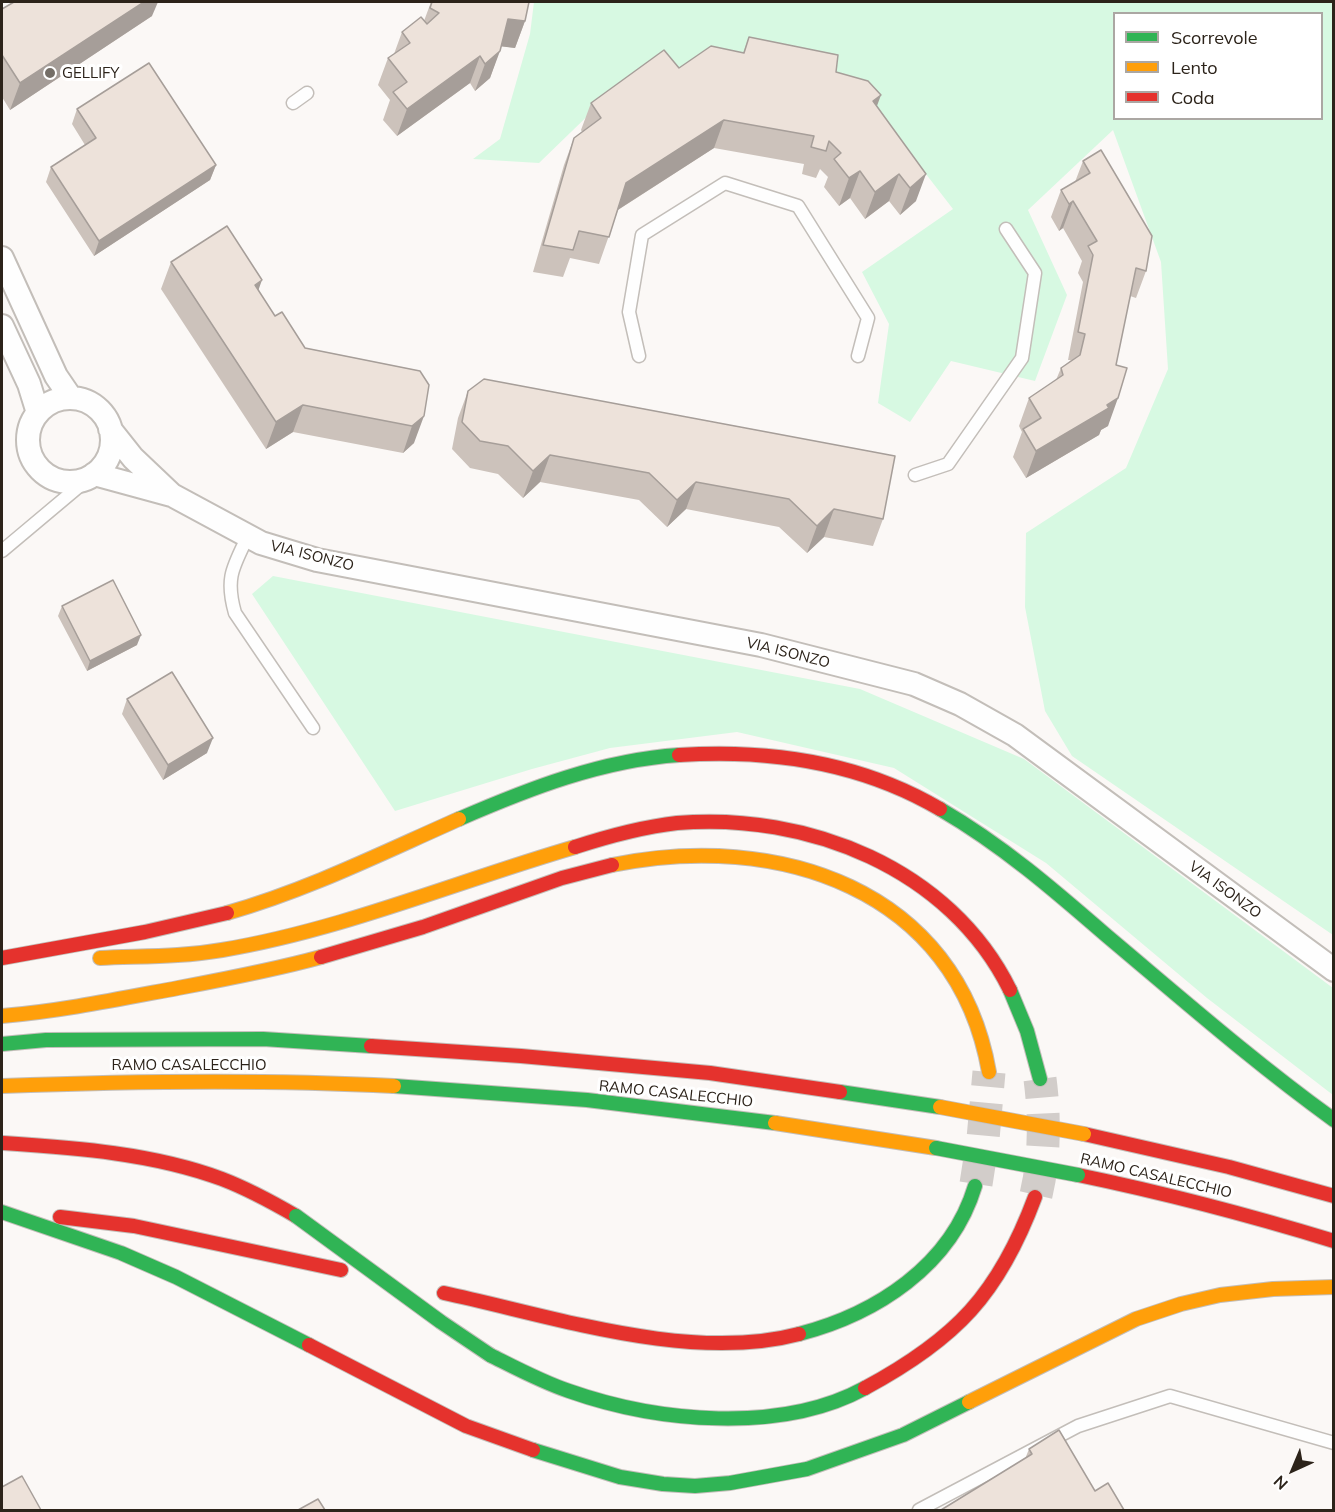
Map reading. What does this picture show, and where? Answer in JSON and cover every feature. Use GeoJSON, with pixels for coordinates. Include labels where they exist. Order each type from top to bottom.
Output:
{"type":"FeatureCollection","features":[{"type":"Feature","properties":{"kind":"highway"},"geometry":{"type":"LineString","coordinates":[[2,961],[163,929],[280,897],[339,874],[502,801],[578,773],[644,758],[686,754],[727,752],[768,755],[801,759],[840,768],[891,784],[966,825],[1053,890],[1268,1070],[1334,1120]]}},
{"type":"Feature","properties":{"kind":"highway"},"geometry":{"type":"LineString","coordinates":[[2,961],[195,955],[245,946],[376,911],[520,862],[647,827],[680,823],[774,827],[849,847],[888,864],[944,906],[991,958],[1008,987],[1032,1044],[1040,1078]]}},
{"type":"Feature","properties":{"kind":"highway"},"geometry":{"type":"LineString","coordinates":[[2,1016],[75,1008],[301,962],[436,923],[557,880],[605,867],[654,858],[724,856],[754,858],[800,867],[840,881],[875,898],[904,920],[949,970],[964,994],[987,1050],[989,1072]]}},
{"type":"Feature","properties":{"kind":"highway","name":"RAMO CASALECCHIO"},"geometry":{"type":"LineString","coordinates":[[2,1044],[46,1040],[263,1039],[533,1057],[710,1073],[940,1107],[1084,1134],[1229,1167],[1334,1196]]}},
{"type":"Feature","properties":{"kind":"highway","name":"RAMO CASALECCHIO"},"geometry":{"type":"LineString","coordinates":[[2,1086],[110,1081],[215,1080],[396,1086],[617,1103],[696,1112],[803,1126],[1078,1174],[1239,1212],[1334,1241]]}},
{"type":"Feature","properties":{"kind":"highway"},"geometry":{"type":"LineString","coordinates":[[2,1143],[92,1151],[178,1166],[223,1179],[262,1196],[296,1216],[337,1244],[456,1334],[527,1374],[561,1389],[645,1411],[700,1419],[749,1420],[807,1411],[871,1386],[908,1365],[953,1329],[998,1278],[1012,1253],[1035,1197]]}},
{"type":"Feature","properties":{"kind":"highway"},"geometry":{"type":"LineString","coordinates":[[444,1293],[653,1337],[742,1342],[796,1335],[832,1325],[859,1312],[911,1280],[941,1252],[971,1204],[975,1186]]}},
{"type":"Feature","properties":{"kind":"highway"},"geometry":{"type":"LineString","coordinates":[[2,1211],[134,1226],[341,1270]]}},
{"type":"Feature","properties":{"kind":"highway"},"geometry":{"type":"LineString","coordinates":[[2,1211],[121,1253],[176,1277],[466,1426],[547,1455],[620,1477],[663,1484],[695,1486],[730,1483],[797,1471],[857,1452],[922,1426],[1136,1318],[1220,1295],[1262,1290],[1334,1287]]}},
{"type":"Feature","properties":{"kind":"street"},"geometry":{"type":"LineString","coordinates":[[2,258],[56,376],[71,398]]}},
{"type":"Feature","properties":{"kind":"street"},"geometry":{"type":"LineString","coordinates":[[2,327],[29,384],[38,413]]}},
{"type":"Feature","properties":{"kind":"street"},"geometry":{"type":"LineString","coordinates":[[71,398],[96,407],[105,417],[112,441],[110,454],[103,465],[91,476],[76,482],[50,477],[39,468],[28,446],[28,434],[38,413],[53,402],[71,398]]}},
{"type":"Feature","properties":{"kind":"street"},"geometry":{"type":"LineString","coordinates":[[110,429],[134,458],[172,495]]}},
{"type":"Feature","properties":{"kind":"street"},"geometry":{"type":"LineString","coordinates":[[91,476],[172,495]]}},
{"type":"Feature","properties":{"kind":"street","name":"VIA ISONZO"},"geometry":{"type":"LineString","coordinates":[[172,495],[261,543],[317,560],[761,645],[914,684],[960,704],[1015,735],[1334,970]]}},
{"type":"Feature","properties":{"kind":"lane"},"geometry":{"type":"LineString","coordinates":[[293,103],[307,93]]}},
{"type":"Feature","properties":{"kind":"lane"},"geometry":{"type":"LineString","coordinates":[[639,356],[629,312],[642,235],[725,183],[798,206],[868,318],[858,356]]}},
{"type":"Feature","properties":{"kind":"lane"},"geometry":{"type":"LineString","coordinates":[[915,475],[948,464],[1022,358],[1035,273],[1006,229]]}},
{"type":"Feature","properties":{"kind":"lane"},"geometry":{"type":"LineString","coordinates":[[2,550],[91,476]]}},
{"type":"Feature","properties":{"kind":"lane"},"geometry":{"type":"LineString","coordinates":[[248,536],[230,576],[229,594],[235,613],[313,728]]}},
{"type":"Feature","properties":{"kind":"lane"},"geometry":{"type":"LineString","coordinates":[[920,1510],[1078,1426],[1170,1396],[1334,1443]]}},
{"type":"Feature","properties":{"kind":"green space"},"geometry":{"type":"Polygon","coordinates":[[[534,2],[1333,2],[1333,935],[1072,756],[1045,711],[1025,607],[1026,533],[1126,468],[1168,369],[1161,262],[1113,130],[1028,210],[1067,295],[1035,381],[951,361],[910,422],[878,403],[889,324],[862,272],[953,209],[888,125],[603,101],[539,163],[473,159],[500,139],[530,34],[534,2]]]}},
{"type":"Feature","properties":{"kind":"green space"},"geometry":{"type":"Polygon","coordinates":[[[273,576],[860,689],[1024,759],[1333,988],[1333,1095],[1207,998],[1046,863],[894,768],[737,732],[610,748],[395,811],[252,594],[273,576]]]}},
{"type":"Feature","properties":{"kind":"building"},"geometry":{"type":"Polygon","coordinates":[[[14,2],[144,2],[20,83],[2,55],[2,9],[14,2]]]}},
{"type":"Feature","properties":{"kind":"building"},"geometry":{"type":"Polygon","coordinates":[[[432,2],[529,2],[525,21],[508,19],[500,51],[485,64],[480,56],[407,109],[393,92],[407,82],[388,58],[410,43],[402,32],[421,17],[427,24],[439,13],[430,8],[432,2]]]}},
{"type":"Feature","properties":{"kind":"building"},"geometry":{"type":"Polygon","coordinates":[[[749,37],[838,55],[836,72],[868,81],[881,95],[873,101],[926,174],[910,188],[899,174],[875,192],[860,171],[849,178],[834,159],[841,153],[829,141],[826,151],[811,147],[814,136],[724,120],[626,183],[609,237],[579,231],[573,250],[543,245],[574,138],[601,118],[591,103],[664,50],[679,68],[711,46],[744,53],[749,37]]]}},
{"type":"Feature","properties":{"kind":"building"},"geometry":{"type":"Polygon","coordinates":[[[149,63],[216,165],[99,241],[51,167],[96,138],[77,109],[149,63]]]}},
{"type":"Feature","properties":{"kind":"building"},"geometry":{"type":"Polygon","coordinates":[[[1101,150],[1152,236],[1146,271],[1136,268],[1116,365],[1127,368],[1118,398],[1107,405],[1109,408],[1036,451],[1023,429],[1041,418],[1029,398],[1063,375],[1061,368],[1080,355],[1085,334],[1078,332],[1093,255],[1088,246],[1097,241],[1073,201],[1069,204],[1061,190],[1090,173],[1083,161],[1101,150]]]}},
{"type":"Feature","properties":{"kind":"building"},"geometry":{"type":"Polygon","coordinates":[[[227,226],[262,280],[255,285],[275,316],[282,312],[305,348],[420,371],[429,385],[424,416],[412,426],[303,405],[276,422],[171,262],[227,226]]]}},
{"type":"Feature","properties":{"kind":"building"},"geometry":{"type":"Polygon","coordinates":[[[484,379],[895,456],[883,519],[834,509],[817,526],[789,499],[696,482],[677,500],[649,473],[550,455],[533,471],[508,446],[480,441],[462,422],[468,391],[484,379]]]}},
{"type":"Feature","properties":{"kind":"building"},"geometry":{"type":"Polygon","coordinates":[[[113,580],[141,635],[90,661],[62,606],[113,580]]]}},
{"type":"Feature","properties":{"kind":"building"},"geometry":{"type":"Polygon","coordinates":[[[172,672],[213,738],[168,765],[127,699],[172,672]]]}},
{"type":"Feature","properties":{"kind":"building"},"geometry":{"type":"Polygon","coordinates":[[[1059,1430],[1095,1491],[1108,1483],[1124,1510],[941,1510],[1032,1454],[1029,1449],[1059,1430]]]}},
{"type":"Feature","properties":{"kind":"building"},"geometry":{"type":"Polygon","coordinates":[[[22,1476],[41,1510],[2,1510],[2,1487],[22,1476]]]}},
{"type":"Feature","properties":{"kind":"building"},"geometry":{"type":"Polygon","coordinates":[[[318,1499],[325,1510],[298,1510],[318,1499]]]}},
{"type":"Feature","properties":{"kind":"tunnel"},"geometry":{"type":"LineString","coordinates":[[976,1184],[989,1072]]}},
{"type":"Feature","properties":{"kind":"tunnel"},"geometry":{"type":"LineString","coordinates":[[1036,1195],[1043,1137],[1040,1079]]}},
{"type":"Feature","properties":{"kind":"traffic: fast"},"geometry":{"type":"LineString","coordinates":[[459,819],[566,778],[622,763],[679,755]]}},
{"type":"Feature","properties":{"kind":"traffic: fast"},"geometry":{"type":"LineString","coordinates":[[940,809],[1027,869],[1219,1030],[1334,1120]]}},
{"type":"Feature","properties":{"kind":"traffic: fast"},"geometry":{"type":"LineString","coordinates":[[1010,990],[1027,1031],[1040,1079]]}},
{"type":"Feature","properties":{"kind":"traffic: fast"},"geometry":{"type":"LineString","coordinates":[[2,1044],[46,1040],[263,1039],[371,1046]]}},
{"type":"Feature","properties":{"kind":"traffic: fast"},"geometry":{"type":"LineString","coordinates":[[394,1086],[587,1100],[775,1123]]}},
{"type":"Feature","properties":{"kind":"traffic: fast"},"geometry":{"type":"LineString","coordinates":[[840,1092],[940,1107]]}},
{"type":"Feature","properties":{"kind":"traffic: fast"},"geometry":{"type":"LineString","coordinates":[[936,1148],[1078,1175]]}},
{"type":"Feature","properties":{"kind":"traffic: fast"},"geometry":{"type":"LineString","coordinates":[[799,1334],[856,1314],[907,1283],[929,1263],[948,1240],[964,1215],[975,1186]]}},
{"type":"Feature","properties":{"kind":"traffic: fast"},"geometry":{"type":"LineString","coordinates":[[2,1212],[121,1253],[176,1277],[309,1345]]}},
{"type":"Feature","properties":{"kind":"traffic: fast"},"geometry":{"type":"LineString","coordinates":[[296,1216],[490,1355]]}},
{"type":"Feature","properties":{"kind":"traffic: fast"},"geometry":{"type":"LineString","coordinates":[[490,1355],[569,1391],[604,1402],[679,1416],[758,1417],[796,1412],[832,1403],[865,1388]]}},
{"type":"Feature","properties":{"kind":"traffic: fast"},"geometry":{"type":"LineString","coordinates":[[533,1450],[620,1477],[663,1484],[695,1486],[730,1483],[807,1469],[903,1435],[969,1402]]}},
{"type":"Feature","properties":{"kind":"traffic: slow"},"geometry":{"type":"LineString","coordinates":[[227,913],[316,882],[459,819]]}},
{"type":"Feature","properties":{"kind":"traffic: slow"},"geometry":{"type":"LineString","coordinates":[[100,958],[191,954],[267,941],[356,918],[575,847]]}},
{"type":"Feature","properties":{"kind":"traffic: slow"},"geometry":{"type":"LineString","coordinates":[[612,865],[674,857],[736,857],[795,867],[850,887],[899,917],[940,957],[970,1009],[989,1072]]}},
{"type":"Feature","properties":{"kind":"traffic: slow"},"geometry":{"type":"LineString","coordinates":[[2,1016],[112,1000],[250,974],[321,957]]}},
{"type":"Feature","properties":{"kind":"traffic: slow"},"geometry":{"type":"LineString","coordinates":[[2,1086],[198,1082],[296,1082],[394,1086]]}},
{"type":"Feature","properties":{"kind":"traffic: slow"},"geometry":{"type":"LineString","coordinates":[[940,1107],[1084,1134]]}},
{"type":"Feature","properties":{"kind":"traffic: slow"},"geometry":{"type":"LineString","coordinates":[[775,1123],[936,1148]]}},
{"type":"Feature","properties":{"kind":"traffic: slow"},"geometry":{"type":"LineString","coordinates":[[969,1402],[1136,1319],[1181,1304],[1220,1295],[1273,1289],[1334,1287]]}},
{"type":"Feature","properties":{"kind":"traffic: jam"},"geometry":{"type":"LineString","coordinates":[[679,755],[747,754],[814,762],[878,780],[940,809]]}},
{"type":"Feature","properties":{"kind":"traffic: jam"},"geometry":{"type":"LineString","coordinates":[[575,847],[626,832],[677,823],[726,822],[775,827],[824,839],[870,857],[913,881],[951,911],[984,947],[1010,990]]}},
{"type":"Feature","properties":{"kind":"traffic: jam"},"geometry":{"type":"LineString","coordinates":[[321,957],[423,927],[562,878],[612,865]]}},
{"type":"Feature","properties":{"kind":"traffic: jam"},"geometry":{"type":"LineString","coordinates":[[2,958],[145,932],[227,913]]}},
{"type":"Feature","properties":{"kind":"traffic: jam"},"geometry":{"type":"LineString","coordinates":[[371,1046],[521,1056],[710,1073],[840,1092]]}},
{"type":"Feature","properties":{"kind":"traffic: jam"},"geometry":{"type":"LineString","coordinates":[[1084,1134],[1229,1167],[1334,1196]]}},
{"type":"Feature","properties":{"kind":"traffic: jam"},"geometry":{"type":"LineString","coordinates":[[2,1143],[114,1153],[168,1163],[232,1183],[296,1216]]}},
{"type":"Feature","properties":{"kind":"traffic: jam"},"geometry":{"type":"LineString","coordinates":[[1078,1175],[1207,1205],[1334,1241]]}},
{"type":"Feature","properties":{"kind":"traffic: jam"},"geometry":{"type":"LineString","coordinates":[[865,1388],[925,1351],[971,1310],[1006,1261],[1035,1197]]}},
{"type":"Feature","properties":{"kind":"traffic: jam"},"geometry":{"type":"LineString","coordinates":[[60,1217],[134,1226],[341,1270]]}},
{"type":"Feature","properties":{"kind":"traffic: jam"},"geometry":{"type":"LineString","coordinates":[[444,1293],[575,1324],[667,1340],[713,1343],[757,1342],[799,1334]]}},
{"type":"Feature","properties":{"kind":"traffic: jam"},"geometry":{"type":"LineString","coordinates":[[309,1345],[466,1426],[533,1450]]}},
{"type":"Feature","properties":{"kind":"place","name":"GELLIFY"},"geometry":{"type":"Point","coordinates":[50,73]}}]}
